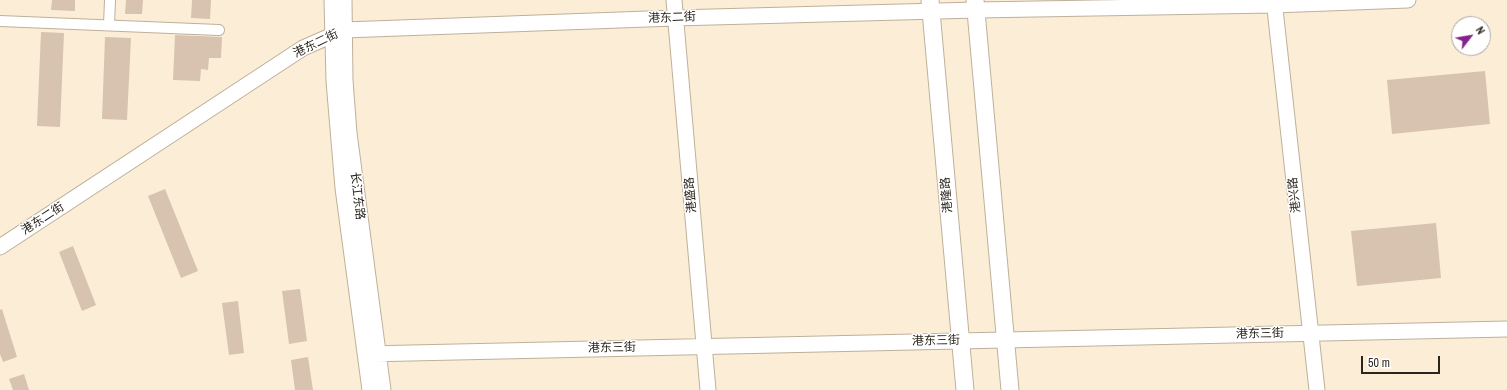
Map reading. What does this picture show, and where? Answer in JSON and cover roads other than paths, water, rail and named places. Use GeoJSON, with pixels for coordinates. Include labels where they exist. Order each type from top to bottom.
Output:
{"type":"FeatureCollection","features":[{"type":"Feature","properties":{"kind":"main road","name":"长江东路"},"geometry":{"type":"LineString","coordinates":[[332,0],[339,33],[345,80],[371,353],[370,390]]}},
{"type":"Feature","properties":{"kind":"main road","name":"长江东路"},"geometry":{"type":"LineString","coordinates":[[339,33],[344,0]]}},
{"type":"Feature","properties":{"kind":"main road","name":"港盛路"},"geometry":{"type":"LineString","coordinates":[[674,0],[708,390]]}},
{"type":"Feature","properties":{"kind":"main road","name":"港东二街"},"geometry":{"type":"LineString","coordinates":[[0,247],[303,48],[339,33],[930,6],[1274,3],[1408,0]]}},
{"type":"Feature","properties":{"kind":"main road","name":"港兴路"},"geometry":{"type":"LineString","coordinates":[[1274,3],[1317,390]]}},
{"type":"Feature","properties":{"kind":"main road"},"geometry":{"type":"LineString","coordinates":[[976,5],[1010,390]]}},
{"type":"Feature","properties":{"kind":"main road","name":"港隆路"},"geometry":{"type":"LineString","coordinates":[[930,6],[965,390]]}},
{"type":"Feature","properties":{"kind":"main road","name":"港东三街"},"geometry":{"type":"LineString","coordinates":[[371,353],[1507,329]]}},
{"type":"Feature","properties":{"kind":"main road","name":"长江东路"},"geometry":{"type":"LineString","coordinates":[[371,353],[383,390]]}},
{"type":"Feature","properties":{"kind":"street"},"geometry":{"type":"LineString","coordinates":[[108,25],[110,0]]}},
{"type":"Feature","properties":{"kind":"street"},"geometry":{"type":"LineString","coordinates":[[0,21],[219,30]]}}]}
